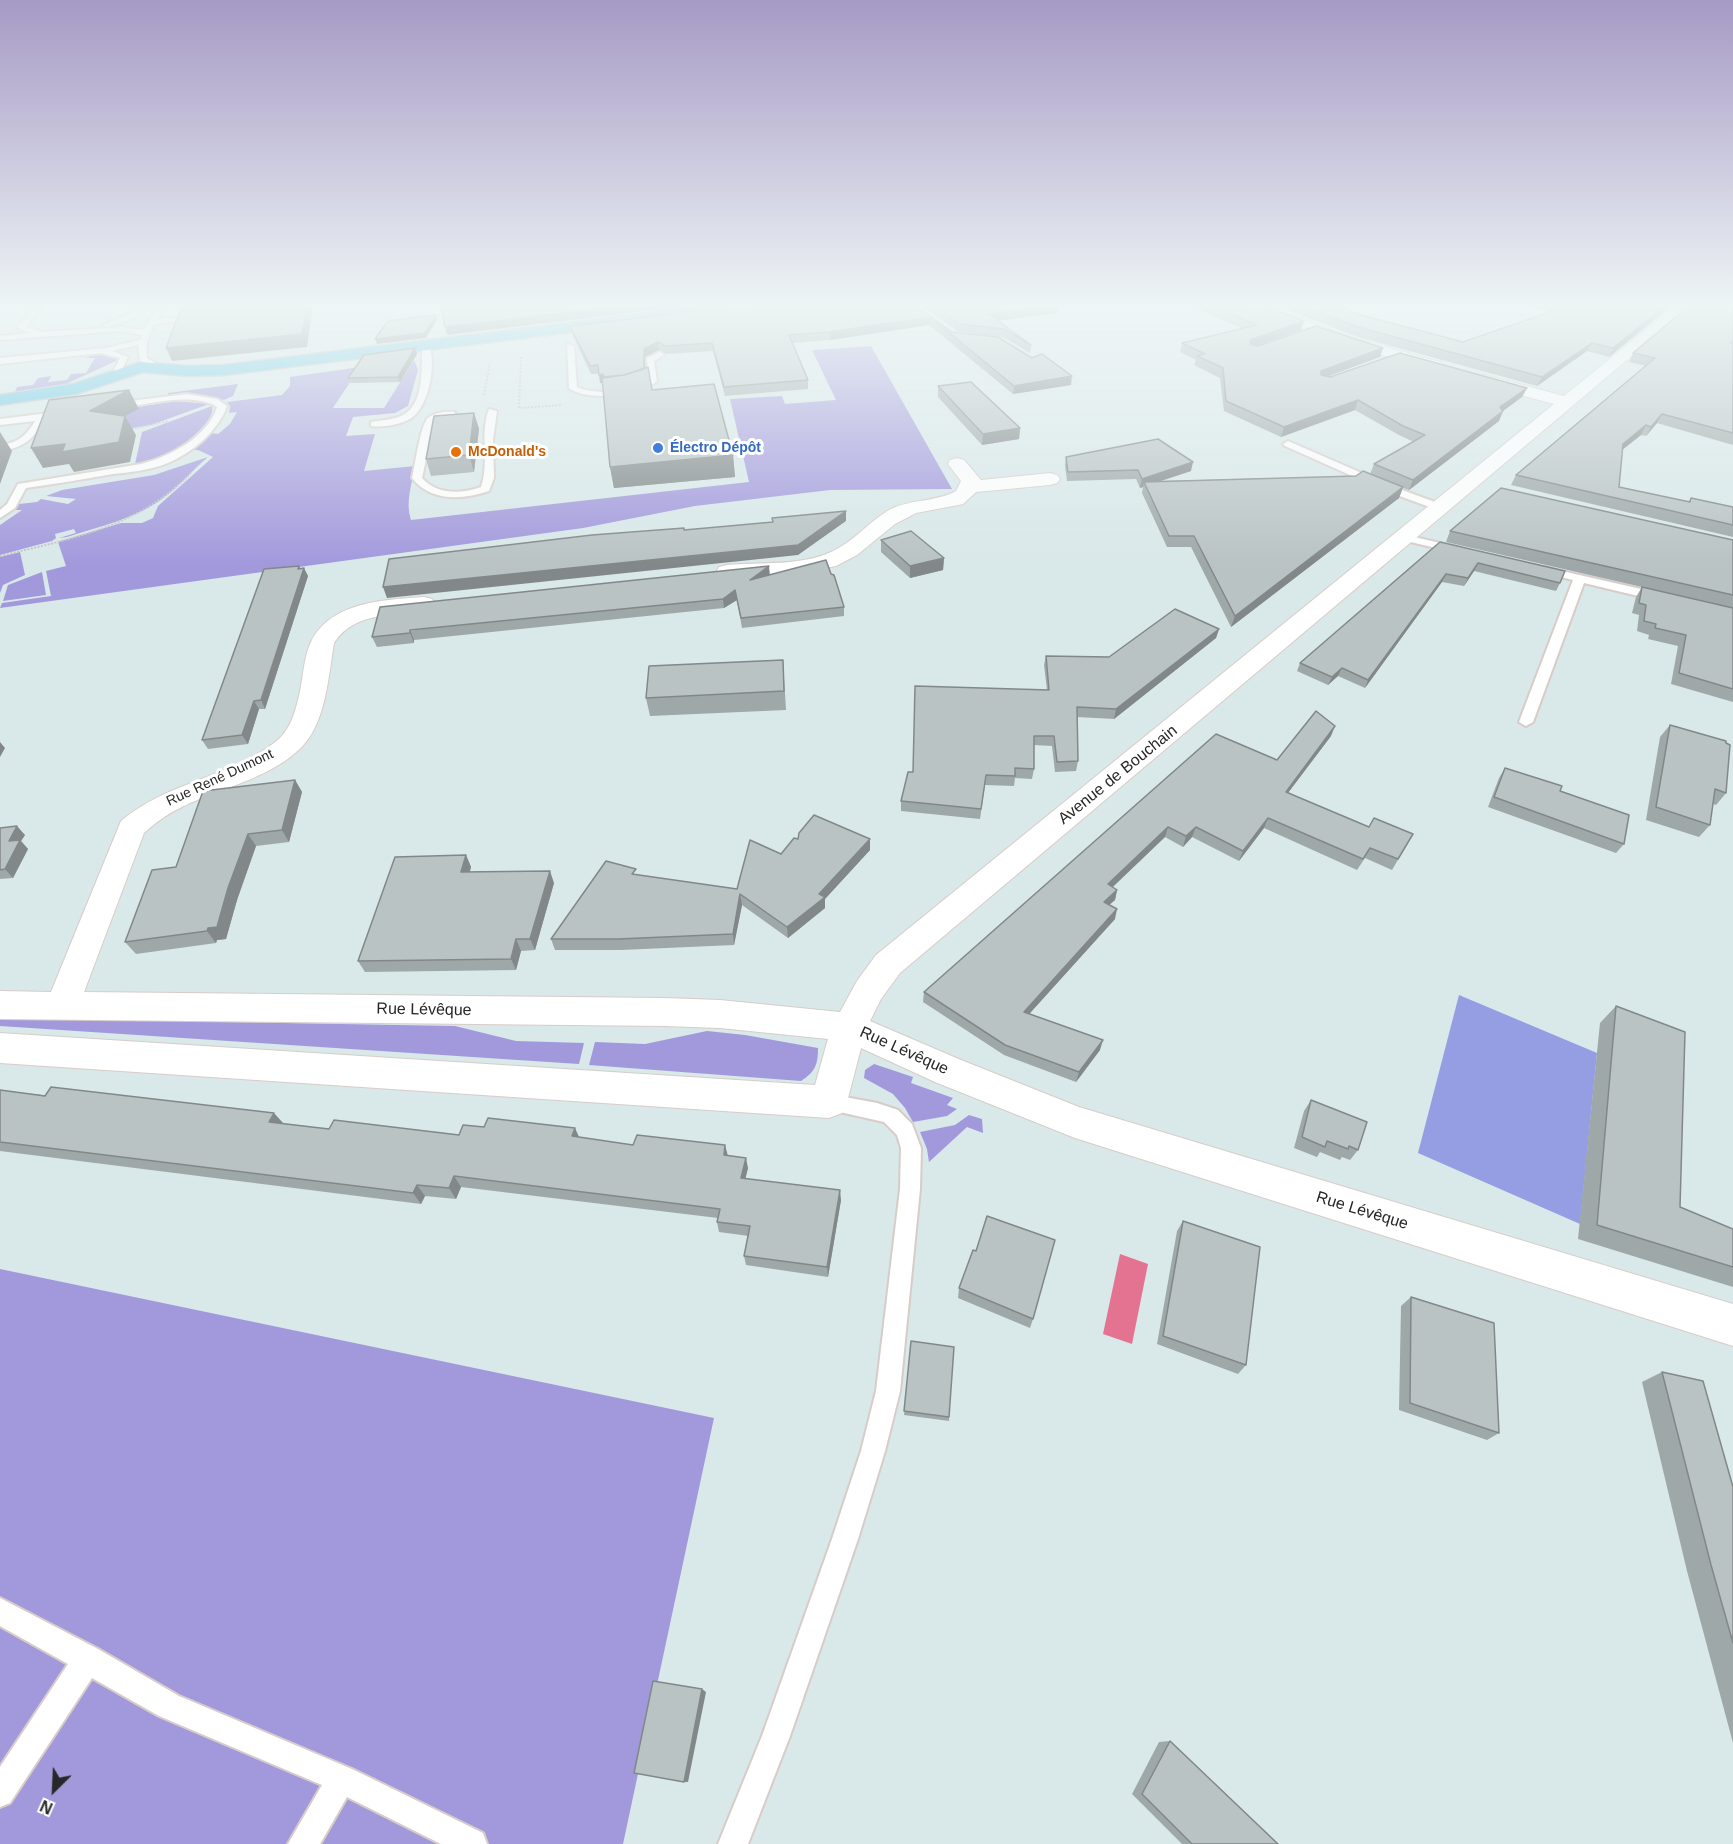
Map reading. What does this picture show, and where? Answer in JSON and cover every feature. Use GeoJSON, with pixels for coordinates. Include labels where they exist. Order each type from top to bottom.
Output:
{"type":"FeatureCollection","features":[{"type":"Feature","properties":{"kind":"main road"},"geometry":{"type":"LineString","coordinates":[[2,409],[69,392]]}},
{"type":"Feature","properties":{"kind":"street"},"geometry":{"type":"LineString","coordinates":[[1530,392],[1567,402]]}},
{"type":"Feature","properties":{"kind":"street","name":"Avenue de Bouchain"},"geometry":{"type":"LineString","coordinates":[[830,1102],[849,1027],[869,990],[888,964],[1579,392]]}},
{"type":"Feature","properties":{"kind":"street"},"geometry":{"type":"LineString","coordinates":[[957,464],[972,480],[970,487]]}},
{"type":"Feature","properties":{"kind":"street"},"geometry":{"type":"LineString","coordinates":[[701,575],[828,561],[844,554],[902,512],[949,502],[970,487],[1050,479]]}},
{"type":"Feature","properties":{"kind":"street"},"geometry":{"type":"LineString","coordinates":[[1469,483],[1494,490]]}},
{"type":"Feature","properties":{"kind":"street","name":"Rue René Dumont"},"geometry":{"type":"LineString","coordinates":[[62,1006],[131,828],[139,819],[165,803],[269,758],[293,741],[303,723],[322,643],[339,623],[371,610],[443,602]]}},
{"type":"Feature","properties":{"kind":"street","name":"Rue Lévêque"},"geometry":{"type":"LineString","coordinates":[[0,1005],[664,1012],[720,1014],[849,1027],[948,1071],[1103,1132],[1733,1325]]}},
{"type":"Feature","properties":{"kind":"street"},"geometry":{"type":"LineString","coordinates":[[0,1048],[830,1102]]}},
{"type":"Feature","properties":{"kind":"lane"},"geometry":{"type":"LineString","coordinates":[[374,424],[401,419],[416,409],[421,392]]}},
{"type":"Feature","properties":{"kind":"lane"},"geometry":{"type":"LineString","coordinates":[[579,392],[601,392]]}},
{"type":"Feature","properties":{"kind":"lane"},"geometry":{"type":"LineString","coordinates":[[0,515],[11,506],[22,486],[141,467],[171,458],[184,450],[218,419],[222,410],[219,402],[191,398],[99,409]]}},
{"type":"Feature","properties":{"kind":"lane"},"geometry":{"type":"LineString","coordinates":[[2,409],[41,417],[76,412]]}},
{"type":"Feature","properties":{"kind":"lane"},"geometry":{"type":"LineString","coordinates":[[452,414],[436,416],[430,421],[417,478],[419,481],[438,482],[470,493],[485,489],[489,478],[488,457],[492,411]]}},
{"type":"Feature","properties":{"kind":"lane"},"geometry":{"type":"LineString","coordinates":[[0,448],[15,445],[31,437],[41,417]]}},
{"type":"Feature","properties":{"kind":"lane"},"geometry":{"type":"LineString","coordinates":[[1288,444],[1390,489],[1440,507]]}},
{"type":"Feature","properties":{"kind":"lane"},"geometry":{"type":"LineString","coordinates":[[1402,537],[1469,553]]}},
{"type":"Feature","properties":{"kind":"lane"},"geometry":{"type":"LineString","coordinates":[[1535,568],[1667,598]]}},
{"type":"Feature","properties":{"kind":"lane"},"geometry":{"type":"LineString","coordinates":[[1526,722],[1580,578]]}},
{"type":"Feature","properties":{"kind":"lane"},"geometry":{"type":"LineString","coordinates":[[733,1844],[767,1760],[840,1553],[872,1454],[888,1392],[910,1189],[911,1148],[905,1130],[891,1116],[856,1106],[830,1102]]}},
{"type":"Feature","properties":{"kind":"lane"},"geometry":{"type":"LineString","coordinates":[[0,1611],[169,1706],[342,1779],[472,1844]]}},
{"type":"Feature","properties":{"kind":"lane"},"geometry":{"type":"LineString","coordinates":[[0,1793],[88,1659]]}},
{"type":"Feature","properties":{"kind":"lane"},"geometry":{"type":"LineString","coordinates":[[303,1844],[342,1779]]}},
{"type":"Feature","properties":{"kind":"path"},"geometry":{"type":"LineString","coordinates":[[0,556],[107,526],[155,506],[174,492],[194,470],[211,457],[184,450]]}},
{"type":"Feature","properties":{"kind":"shaded area"},"geometry":{"type":"Polygon","coordinates":[[[235,392],[233,396],[224,400],[196,395],[167,397],[168,393],[235,392]]]}},
{"type":"Feature","properties":{"kind":"shaded area"},"geometry":{"type":"Polygon","coordinates":[[[285,392],[344,392],[333,408],[384,408],[394,392],[412,392],[408,406],[395,413],[353,417],[346,436],[375,434],[364,471],[415,466],[409,500],[411,520],[749,482],[730,399],[782,396],[785,404],[836,400],[832,392],[897,392],[952,489],[830,490],[695,506],[583,528],[0,608],[2,603],[51,596],[46,571],[66,566],[58,542],[121,523],[142,523],[153,518],[158,506],[213,457],[198,450],[191,450],[211,433],[218,434],[230,424],[237,412],[229,413],[230,406],[227,402],[282,395],[285,392]]]}},
{"type":"Feature","properties":{"kind":"shaded area"},"geometry":{"type":"Polygon","coordinates":[[[177,401],[209,404],[151,425],[120,430],[96,413],[177,401]]]}},
{"type":"Feature","properties":{"kind":"shaded area"},"geometry":{"type":"Polygon","coordinates":[[[212,406],[209,419],[196,434],[173,452],[151,461],[135,464],[142,432],[212,406]]]}},
{"type":"Feature","properties":{"kind":"shaded area"},"geometry":{"type":"Polygon","coordinates":[[[208,457],[172,491],[144,510],[67,537],[59,538],[76,533],[74,529],[55,534],[56,538],[52,541],[0,555],[0,525],[22,510],[14,510],[19,504],[37,502],[41,499],[68,504],[76,499],[46,496],[62,490],[154,475],[208,457]]]}},
{"type":"Feature","properties":{"kind":"shaded area"},"geometry":{"type":"Polygon","coordinates":[[[20,552],[25,575],[3,585],[0,593],[0,557],[20,552]]]}},
{"type":"Feature","properties":{"kind":"shaded area"},"geometry":{"type":"Polygon","coordinates":[[[42,572],[46,595],[3,601],[8,585],[42,572]]]}},
{"type":"Feature","properties":{"kind":"shaded area"},"geometry":{"type":"Polygon","coordinates":[[[1459,995],[1597,1053],[1580,1224],[1418,1153],[1459,995]]]}},
{"type":"Feature","properties":{"kind":"shaded area"},"geometry":{"type":"Polygon","coordinates":[[[0,1018],[455,1026],[516,1041],[584,1043],[579,1064],[0,1026],[0,1018]]]}},
{"type":"Feature","properties":{"kind":"shaded area"},"geometry":{"type":"Polygon","coordinates":[[[707,1031],[818,1048],[816,1064],[813,1071],[801,1081],[589,1065],[595,1042],[645,1044],[707,1031]]]}},
{"type":"Feature","properties":{"kind":"shaded area"},"geometry":{"type":"Polygon","coordinates":[[[874,1064],[913,1077],[911,1083],[953,1098],[947,1105],[957,1109],[947,1116],[913,1122],[893,1094],[864,1078],[865,1070],[874,1064]]]}},
{"type":"Feature","properties":{"kind":"shaded area"},"geometry":{"type":"Polygon","coordinates":[[[969,1115],[982,1119],[983,1133],[967,1127],[929,1162],[927,1149],[920,1132],[955,1125],[969,1115]]]}},
{"type":"Feature","properties":{"kind":"shaded area"},"geometry":{"type":"Polygon","coordinates":[[[1120,1254],[1148,1264],[1132,1344],[1103,1334],[1120,1254]]]}},
{"type":"Feature","properties":{"kind":"shaded area"},"geometry":{"type":"Polygon","coordinates":[[[0,1269],[714,1418],[623,1844],[0,1844],[0,1269]]]}},
{"type":"Feature","properties":{"kind":"building"},"geometry":{"type":"Polygon","coordinates":[[[125,392],[90,411],[125,416],[119,442],[62,452],[65,444],[31,448],[49,400],[125,392]]]}},
{"type":"Feature","properties":{"kind":"building"},"geometry":{"type":"Polygon","coordinates":[[[603,392],[716,392],[733,455],[610,467],[603,392]]]}},
{"type":"Feature","properties":{"kind":"building"},"geometry":{"type":"Polygon","coordinates":[[[944,392],[982,392],[1020,428],[983,434],[944,392]]]}},
{"type":"Feature","properties":{"kind":"building"},"geometry":{"type":"Polygon","coordinates":[[[1225,392],[1521,392],[1500,407],[1503,411],[1413,480],[1374,464],[1425,435],[1403,426],[1358,400],[1284,427],[1226,401],[1225,392]]]}},
{"type":"Feature","properties":{"kind":"building"},"geometry":{"type":"Polygon","coordinates":[[[1615,392],[1733,392],[1733,433],[1662,414],[1651,427],[1646,425],[1623,444],[1619,487],[1690,502],[1691,498],[1733,507],[1733,525],[1516,475],[1615,392]]]}},
{"type":"Feature","properties":{"kind":"building"},"geometry":{"type":"Polygon","coordinates":[[[474,413],[469,455],[426,459],[434,416],[474,413]]]}},
{"type":"Feature","properties":{"kind":"building"},"geometry":{"type":"Polygon","coordinates":[[[1158,439],[1193,462],[1142,479],[1138,470],[1068,472],[1066,457],[1158,439]]]}},
{"type":"Feature","properties":{"kind":"building"},"geometry":{"type":"Polygon","coordinates":[[[1363,471],[1403,487],[1235,616],[1194,536],[1169,536],[1144,482],[1356,476],[1363,471]]]}},
{"type":"Feature","properties":{"kind":"building"},"geometry":{"type":"Polygon","coordinates":[[[1501,488],[1733,540],[1733,595],[1450,531],[1501,488]]]}},
{"type":"Feature","properties":{"kind":"building"},"geometry":{"type":"Polygon","coordinates":[[[846,511],[798,545],[383,587],[389,559],[592,535],[773,522],[772,518],[846,511]]]}},
{"type":"Feature","properties":{"kind":"building"},"geometry":{"type":"Polygon","coordinates":[[[911,531],[944,558],[910,566],[881,540],[911,531]]]}},
{"type":"Feature","properties":{"kind":"building"},"geometry":{"type":"Polygon","coordinates":[[[1440,542],[1565,571],[1560,583],[1478,563],[1468,578],[1446,574],[1368,680],[1342,668],[1332,677],[1300,663],[1440,542]]]}},
{"type":"Feature","properties":{"kind":"building"},"geometry":{"type":"Polygon","coordinates":[[[826,560],[831,574],[834,575],[844,607],[741,618],[735,590],[723,599],[410,630],[410,633],[372,637],[380,607],[769,566],[750,580],[826,560]]]}},
{"type":"Feature","properties":{"kind":"building"},"geometry":{"type":"Polygon","coordinates":[[[299,566],[298,569],[304,568],[261,700],[254,701],[242,735],[202,740],[264,569],[299,566]]]}},
{"type":"Feature","properties":{"kind":"building"},"geometry":{"type":"Polygon","coordinates":[[[1642,587],[1733,608],[1733,689],[1679,673],[1686,635],[1655,628],[1656,624],[1644,621],[1646,605],[1639,603],[1642,587]]]}},
{"type":"Feature","properties":{"kind":"building"},"geometry":{"type":"Polygon","coordinates":[[[1175,609],[1219,629],[1116,709],[1077,707],[1078,761],[1057,762],[1054,736],[1034,736],[1034,769],[1015,768],[1015,776],[986,775],[981,809],[901,801],[908,772],[913,772],[915,686],[1049,690],[1046,656],[1109,657],[1175,609]]]}},
{"type":"Feature","properties":{"kind":"building"},"geometry":{"type":"Polygon","coordinates":[[[783,660],[784,691],[646,698],[649,666],[783,660]]]}},
{"type":"Feature","properties":{"kind":"building"},"geometry":{"type":"Polygon","coordinates":[[[1316,711],[1335,726],[1286,792],[1369,827],[1374,818],[1413,834],[1398,859],[1370,848],[1363,859],[1268,818],[1243,851],[1196,827],[1186,836],[1168,827],[1108,884],[1117,890],[1104,902],[1117,909],[1024,1012],[1103,1040],[1079,1072],[1005,1045],[924,992],[1216,734],[1277,760],[1316,711]]]}},
{"type":"Feature","properties":{"kind":"building"},"geometry":{"type":"Polygon","coordinates":[[[1670,725],[1726,741],[1730,745],[1726,793],[1715,789],[1710,825],[1656,807],[1670,725]]]}},
{"type":"Feature","properties":{"kind":"building"},"geometry":{"type":"Polygon","coordinates":[[[1505,768],[1562,786],[1560,791],[1629,815],[1624,844],[1494,797],[1505,768]]]}},
{"type":"Feature","properties":{"kind":"building"},"geometry":{"type":"Polygon","coordinates":[[[295,780],[282,830],[248,834],[228,888],[217,927],[208,928],[207,931],[125,942],[152,870],[176,867],[203,791],[295,780]]]}},
{"type":"Feature","properties":{"kind":"building"},"geometry":{"type":"Polygon","coordinates":[[[814,815],[870,839],[819,894],[825,897],[787,927],[740,894],[733,934],[618,939],[551,939],[606,861],[636,869],[632,874],[737,889],[750,840],[781,854],[794,838],[798,839],[799,833],[814,815]]]}},
{"type":"Feature","properties":{"kind":"building"},"geometry":{"type":"Polygon","coordinates":[[[17,826],[9,841],[20,840],[5,869],[0,870],[0,828],[17,826]]]}},
{"type":"Feature","properties":{"kind":"building"},"geometry":{"type":"Polygon","coordinates":[[[466,855],[461,872],[550,871],[530,939],[516,939],[511,959],[358,961],[395,857],[466,855]]]}},
{"type":"Feature","properties":{"kind":"building"},"geometry":{"type":"Polygon","coordinates":[[[1616,1006],[1685,1032],[1680,1207],[1733,1229],[1733,1267],[1597,1225],[1616,1006]]]}},
{"type":"Feature","properties":{"kind":"building"},"geometry":{"type":"Polygon","coordinates":[[[51,1087],[274,1113],[269,1122],[329,1129],[334,1120],[459,1135],[463,1125],[484,1127],[488,1118],[575,1128],[572,1136],[633,1145],[637,1135],[725,1145],[724,1155],[746,1158],[741,1178],[840,1190],[827,1267],[744,1256],[750,1226],[717,1222],[720,1209],[454,1176],[449,1188],[417,1185],[413,1193],[0,1142],[0,1090],[45,1096],[51,1087]]]}},
{"type":"Feature","properties":{"kind":"building"},"geometry":{"type":"Polygon","coordinates":[[[1311,1100],[1367,1122],[1358,1150],[1349,1146],[1348,1149],[1327,1141],[1325,1147],[1302,1137],[1311,1100]]]}},
{"type":"Feature","properties":{"kind":"building"},"geometry":{"type":"Polygon","coordinates":[[[987,1216],[1055,1240],[1033,1319],[959,1288],[973,1250],[976,1251],[987,1216]]]}},
{"type":"Feature","properties":{"kind":"building"},"geometry":{"type":"Polygon","coordinates":[[[1183,1221],[1260,1247],[1246,1365],[1163,1336],[1183,1221]]]}},
{"type":"Feature","properties":{"kind":"building"},"geometry":{"type":"Polygon","coordinates":[[[1411,1297],[1494,1323],[1499,1433],[1410,1403],[1411,1297]]]}},
{"type":"Feature","properties":{"kind":"building"},"geometry":{"type":"Polygon","coordinates":[[[911,1341],[954,1347],[949,1417],[904,1411],[911,1341]]]}},
{"type":"Feature","properties":{"kind":"building"},"geometry":{"type":"Polygon","coordinates":[[[1662,1372],[1703,1381],[1733,1487],[1733,1643],[1711,1565],[1662,1372]]]}},
{"type":"Feature","properties":{"kind":"building"},"geometry":{"type":"Polygon","coordinates":[[[653,1681],[702,1689],[684,1782],[634,1773],[653,1681]]]}},
{"type":"Feature","properties":{"kind":"building"},"geometry":{"type":"Polygon","coordinates":[[[1170,1741],[1278,1844],[1192,1844],[1142,1794],[1170,1741]]]}},
{"type":"Feature","properties":{"kind":"place","name":"Électro Dépôt"},"geometry":{"type":"Point","coordinates":[658,448]}},
{"type":"Feature","properties":{"kind":"place","name":"McDonald's"},"geometry":{"type":"Point","coordinates":[456,452]}}]}
